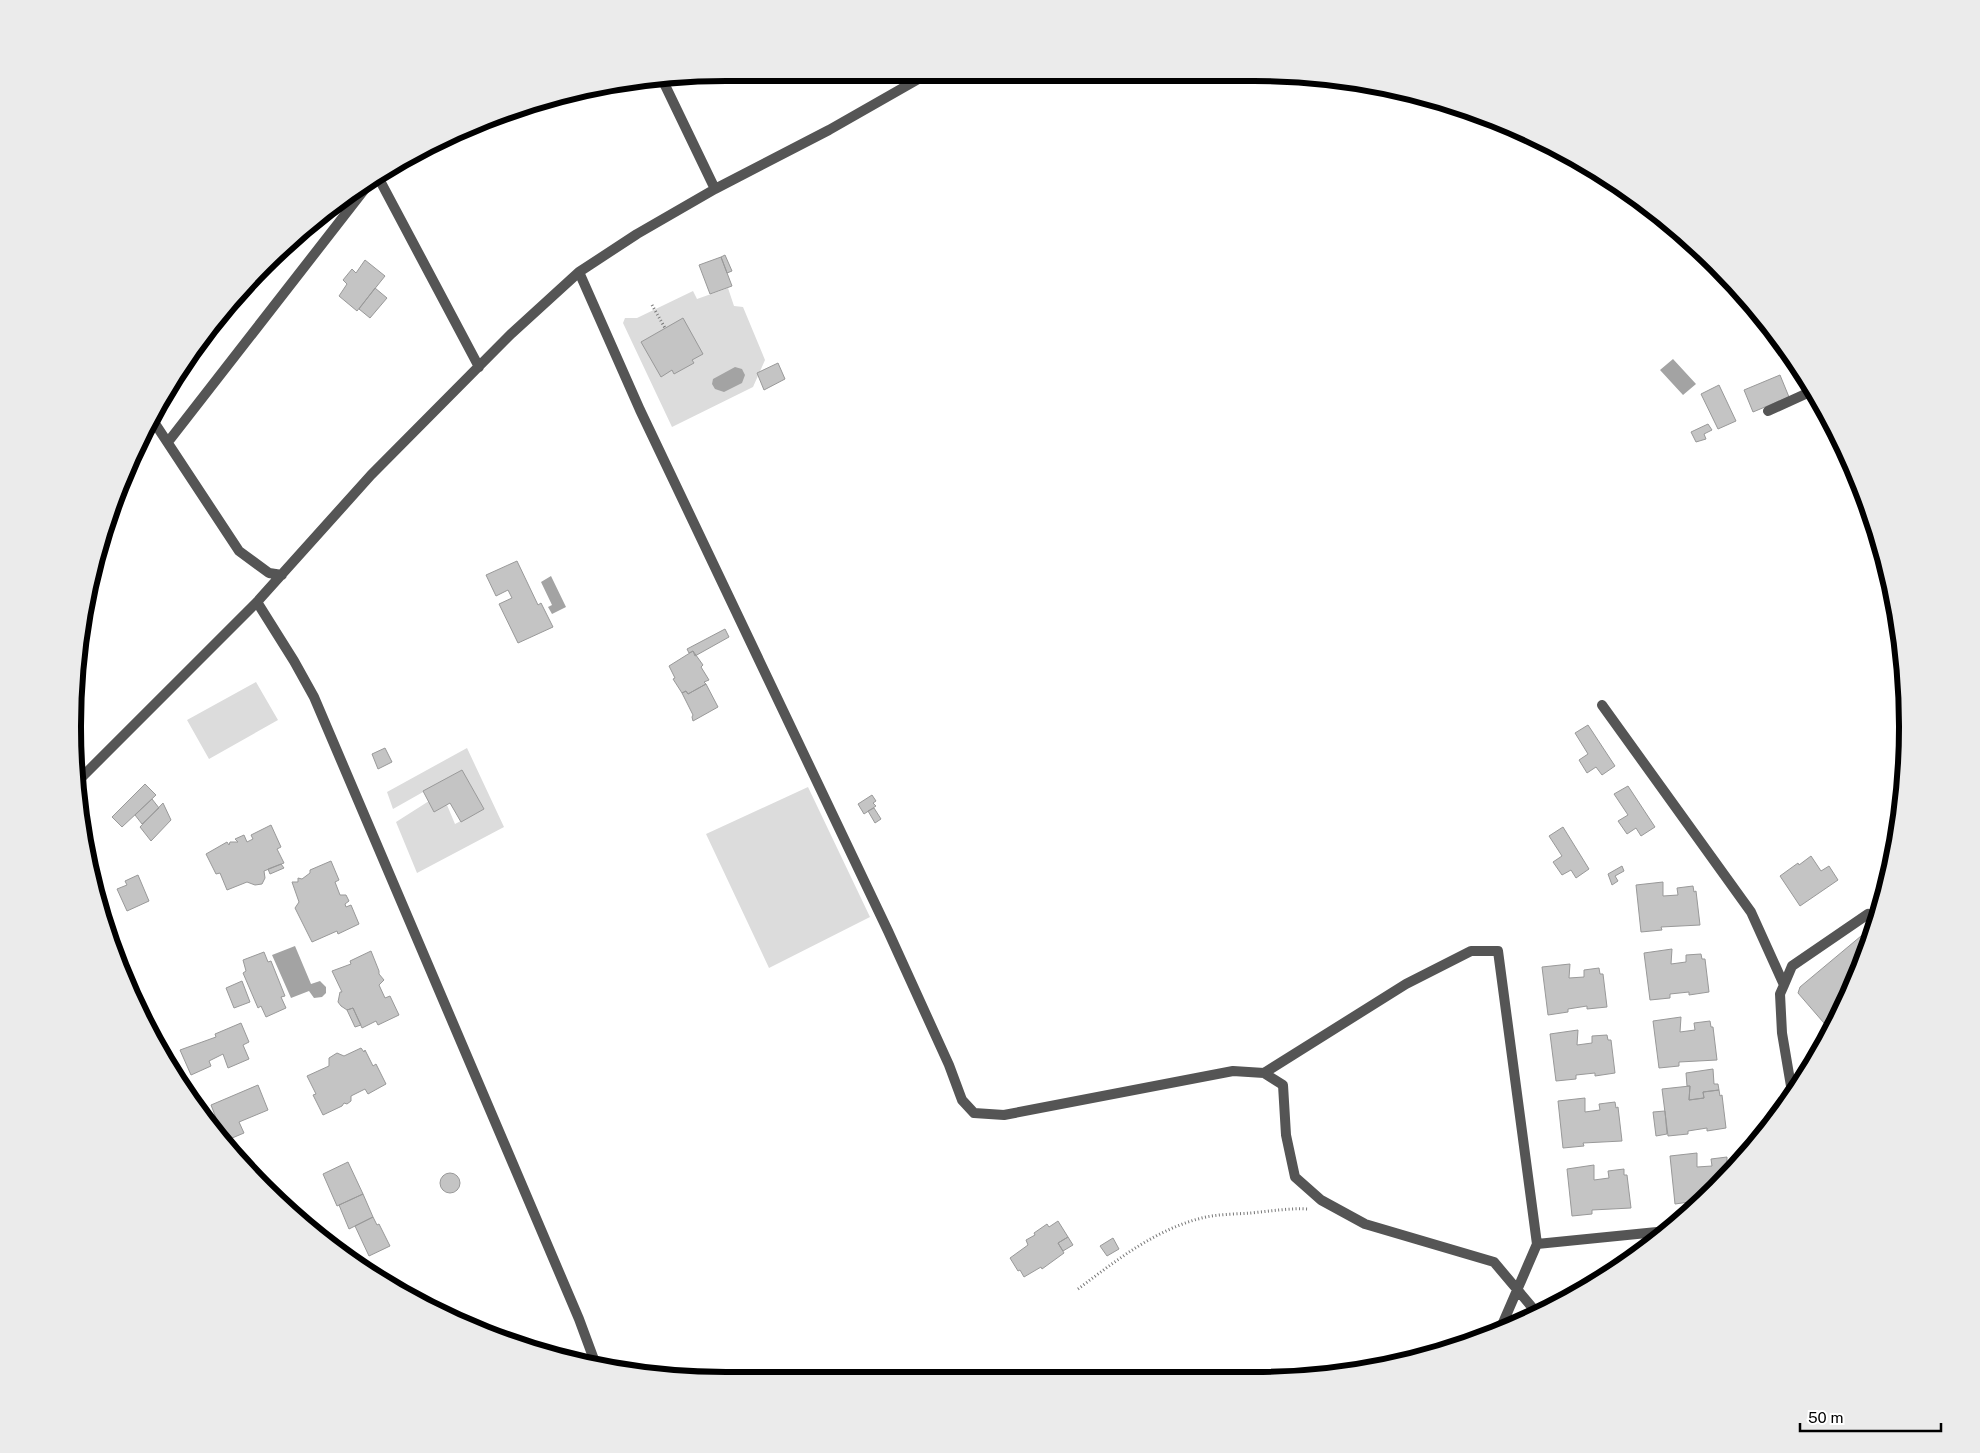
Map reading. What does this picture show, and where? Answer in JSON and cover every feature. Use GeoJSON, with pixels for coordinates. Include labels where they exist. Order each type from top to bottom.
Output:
{"type":"FeatureCollection","features":[{"type":"Feature","properties":{"kind":"street"},"geometry":{"type":"LineString","coordinates":[[84,775],[257,602],[371,475],[478,366],[579,272],[637,234],[714,189],[829,130],[913,81]]}},
{"type":"Feature","properties":{"kind":"street"},"geometry":{"type":"LineString","coordinates":[[665,85],[714,189]]}},
{"type":"Feature","properties":{"kind":"street"},"geometry":{"type":"LineString","coordinates":[[380,183],[478,366]]}},
{"type":"Feature","properties":{"kind":"street"},"geometry":{"type":"LineString","coordinates":[[168,442],[361,195]]}},
{"type":"Feature","properties":{"kind":"street"},"geometry":{"type":"LineString","coordinates":[[579,272],[640,410],[888,931],[949,1065],[962,1100],[974,1112],[1004,1115],[1233,1071],[1264,1073],[1283,1085],[1286,1135],[1295,1177],[1321,1200],[1365,1224],[1494,1262],[1532,1308]]}},
{"type":"Feature","properties":{"kind":"street"},"geometry":{"type":"LineString","coordinates":[[1768,411],[1806,394]]}},
{"type":"Feature","properties":{"kind":"street"},"geometry":{"type":"LineString","coordinates":[[156,425],[239,551],[269,573],[282,575]]}},
{"type":"Feature","properties":{"kind":"street"},"geometry":{"type":"LineString","coordinates":[[257,602],[314,697],[579,1319],[593,1357]]}},
{"type":"Feature","properties":{"kind":"street"},"geometry":{"type":"LineString","coordinates":[[1602,705],[1751,912],[1784,985]]}},
{"type":"Feature","properties":{"kind":"street"},"geometry":{"type":"LineString","coordinates":[[1791,1084],[1782,1033],[1780,994],[1792,966],[1868,914],[1870,917]]}},
{"type":"Feature","properties":{"kind":"street"},"geometry":{"type":"LineString","coordinates":[[1264,1073],[1406,984],[1471,951],[1498,951],[1536,1244],[1504,1321]]}},
{"type":"Feature","properties":{"kind":"street"},"geometry":{"type":"LineString","coordinates":[[1536,1244],[1653,1232]]}},
{"type":"Feature","properties":{"kind":"path"},"geometry":{"type":"LineString","coordinates":[[652,305],[665,328]]}},
{"type":"Feature","properties":{"kind":"path"},"geometry":{"type":"LineString","coordinates":[[1078,1289],[1118,1259],[1165,1231],[1208,1217],[1290,1208],[1308,1209],[1321,1200]]}},
{"type":"Feature","properties":{"kind":"shaded area"},"geometry":{"type":"Polygon","coordinates":[[[728,288],[734,306],[743,307],[765,360],[753,387],[672,427],[623,323],[625,318],[637,318],[693,291],[697,299],[728,288]]]}},
{"type":"Feature","properties":{"kind":"shaded area"},"geometry":{"type":"Polygon","coordinates":[[[1673,359],[1696,384],[1683,395],[1660,370],[1673,359]]]}},
{"type":"Feature","properties":{"kind":"shaded area"},"geometry":{"type":"Polygon","coordinates":[[[735,367],[742,369],[745,375],[742,383],[724,392],[715,389],[712,384],[713,379],[735,367]]]}},
{"type":"Feature","properties":{"kind":"shaded area"},"geometry":{"type":"Polygon","coordinates":[[[551,576],[566,607],[552,614],[548,607],[552,605],[541,582],[551,576]]]}},
{"type":"Feature","properties":{"kind":"shaded area"},"geometry":{"type":"Polygon","coordinates":[[[256,682],[278,720],[209,759],[187,720],[256,682]]]}},
{"type":"Feature","properties":{"kind":"shaded area"},"geometry":{"type":"Polygon","coordinates":[[[467,748],[504,827],[417,873],[396,822],[429,801],[435,811],[447,805],[455,824],[484,809],[462,770],[393,809],[387,792],[467,748]]]}},
{"type":"Feature","properties":{"kind":"shaded area"},"geometry":{"type":"Polygon","coordinates":[[[808,787],[870,917],[769,968],[706,834],[808,787]]]}},
{"type":"Feature","properties":{"kind":"shaded area"},"geometry":{"type":"Polygon","coordinates":[[[295,946],[311,984],[320,981],[326,987],[326,993],[322,997],[314,998],[309,991],[291,998],[272,955],[295,946]]]}},
{"type":"Feature","properties":{"kind":"building"},"geometry":{"type":"Polygon","coordinates":[[[725,255],[732,271],[727,273],[721,257],[725,255]]]}},
{"type":"Feature","properties":{"kind":"building"},"geometry":{"type":"Polygon","coordinates":[[[721,257],[732,286],[710,294],[699,265],[721,257]]]}},
{"type":"Feature","properties":{"kind":"building"},"geometry":{"type":"Polygon","coordinates":[[[365,260],[385,276],[357,311],[339,296],[347,284],[343,280],[352,269],[356,273],[365,260]]]}},
{"type":"Feature","properties":{"kind":"building"},"geometry":{"type":"Polygon","coordinates":[[[375,288],[387,298],[370,318],[359,309],[375,288]]]}},
{"type":"Feature","properties":{"kind":"building"},"geometry":{"type":"Polygon","coordinates":[[[683,318],[703,354],[692,360],[694,363],[674,374],[672,370],[661,377],[641,342],[683,318]]]}},
{"type":"Feature","properties":{"kind":"building"},"geometry":{"type":"Polygon","coordinates":[[[778,363],[785,379],[764,390],[757,373],[778,363]]]}},
{"type":"Feature","properties":{"kind":"building"},"geometry":{"type":"Polygon","coordinates":[[[1780,375],[1789,397],[1753,412],[1744,390],[1780,375]]]}},
{"type":"Feature","properties":{"kind":"building"},"geometry":{"type":"Polygon","coordinates":[[[1719,385],[1736,421],[1718,429],[1701,394],[1719,385]]]}},
{"type":"Feature","properties":{"kind":"building"},"geometry":{"type":"Polygon","coordinates":[[[1708,424],[1712,430],[1704,434],[1706,439],[1696,442],[1691,432],[1708,424]]]}},
{"type":"Feature","properties":{"kind":"building"},"geometry":{"type":"Polygon","coordinates":[[[517,561],[538,605],[541,603],[553,627],[518,643],[499,604],[512,598],[508,590],[496,596],[486,575],[517,561]]]}},
{"type":"Feature","properties":{"kind":"building"},"geometry":{"type":"Polygon","coordinates":[[[725,629],[729,637],[695,656],[693,651],[689,653],[687,649],[725,629]]]}},
{"type":"Feature","properties":{"kind":"building"},"geometry":{"type":"Polygon","coordinates":[[[693,651],[703,665],[701,667],[709,680],[704,682],[706,684],[688,694],[686,691],[682,693],[673,679],[675,678],[669,666],[693,651]]]}},
{"type":"Feature","properties":{"kind":"building"},"geometry":{"type":"Polygon","coordinates":[[[706,684],[718,707],[693,721],[693,715],[682,693],[686,691],[688,694],[706,684]]]}},
{"type":"Feature","properties":{"kind":"building"},"geometry":{"type":"Polygon","coordinates":[[[1588,725],[1615,766],[1602,775],[1596,767],[1587,773],[1579,760],[1588,754],[1575,733],[1588,725]]]}},
{"type":"Feature","properties":{"kind":"building"},"geometry":{"type":"Polygon","coordinates":[[[385,748],[392,762],[378,769],[372,754],[385,748]]]}},
{"type":"Feature","properties":{"kind":"building"},"geometry":{"type":"Polygon","coordinates":[[[462,770],[484,809],[461,822],[450,803],[434,812],[423,791],[462,770]]]}},
{"type":"Feature","properties":{"kind":"building"},"geometry":{"type":"Polygon","coordinates":[[[145,784],[156,795],[122,827],[112,817],[145,784]]]}},
{"type":"Feature","properties":{"kind":"building"},"geometry":{"type":"Polygon","coordinates":[[[1628,786],[1655,827],[1641,836],[1636,828],[1627,834],[1618,821],[1628,815],[1614,794],[1628,786]]]}},
{"type":"Feature","properties":{"kind":"building"},"geometry":{"type":"Polygon","coordinates":[[[872,795],[876,801],[873,803],[876,806],[864,814],[858,804],[872,795]]]}},
{"type":"Feature","properties":{"kind":"building"},"geometry":{"type":"Polygon","coordinates":[[[152,799],[159,808],[142,824],[135,815],[152,799]]]}},
{"type":"Feature","properties":{"kind":"building"},"geometry":{"type":"Polygon","coordinates":[[[163,803],[171,820],[151,841],[140,827],[163,803]]]}},
{"type":"Feature","properties":{"kind":"building"},"geometry":{"type":"Polygon","coordinates":[[[874,808],[881,819],[875,823],[868,811],[874,808]]]}},
{"type":"Feature","properties":{"kind":"building"},"geometry":{"type":"Polygon","coordinates":[[[271,825],[281,847],[277,849],[284,863],[264,871],[265,878],[262,884],[255,885],[247,882],[227,890],[220,873],[216,874],[206,854],[227,842],[229,845],[230,842],[238,842],[235,839],[244,835],[247,842],[253,839],[251,835],[271,825]]]}},
{"type":"Feature","properties":{"kind":"building"},"geometry":{"type":"Polygon","coordinates":[[[1563,827],[1589,869],[1576,878],[1571,870],[1562,875],[1553,862],[1562,856],[1549,836],[1563,827]]]}},
{"type":"Feature","properties":{"kind":"building"},"geometry":{"type":"Polygon","coordinates":[[[1811,856],[1821,871],[1829,866],[1838,880],[1800,906],[1780,876],[1811,856]]]}},
{"type":"Feature","properties":{"kind":"building"},"geometry":{"type":"Polygon","coordinates":[[[331,861],[339,880],[335,882],[340,895],[346,895],[349,901],[345,904],[346,907],[351,905],[359,924],[338,934],[337,931],[312,942],[295,908],[299,902],[292,882],[298,882],[298,878],[302,879],[310,873],[310,870],[331,861]]]}},
{"type":"Feature","properties":{"kind":"building"},"geometry":{"type":"Polygon","coordinates":[[[281,864],[284,868],[270,874],[268,869],[281,864]]]}},
{"type":"Feature","properties":{"kind":"building"},"geometry":{"type":"Polygon","coordinates":[[[1622,866],[1624,871],[1615,876],[1618,881],[1612,885],[1608,874],[1622,866]]]}},
{"type":"Feature","properties":{"kind":"building"},"geometry":{"type":"Polygon","coordinates":[[[138,875],[149,901],[127,911],[117,889],[127,885],[125,881],[138,875]]]}},
{"type":"Feature","properties":{"kind":"building"},"geometry":{"type":"Polygon","coordinates":[[[1663,882],[1663,896],[1678,895],[1677,888],[1693,886],[1694,892],[1696,891],[1700,925],[1661,927],[1662,930],[1641,932],[1636,885],[1663,882]]]}},
{"type":"Feature","properties":{"kind":"building"},"geometry":{"type":"Polygon","coordinates":[[[1866,932],[1850,973],[1825,1024],[1798,993],[1800,987],[1866,932]]]}},
{"type":"Feature","properties":{"kind":"building"},"geometry":{"type":"Polygon","coordinates":[[[1672,949],[1671,964],[1686,962],[1686,955],[1701,954],[1702,959],[1705,959],[1709,992],[1689,995],[1689,992],[1670,994],[1670,998],[1650,1000],[1644,953],[1672,949]]]}},
{"type":"Feature","properties":{"kind":"building"},"geometry":{"type":"Polygon","coordinates":[[[371,951],[379,974],[384,980],[379,985],[385,998],[390,996],[399,1015],[378,1025],[376,1021],[362,1028],[353,1008],[347,1010],[338,1002],[340,992],[342,992],[332,971],[351,964],[350,961],[371,951]]]}},
{"type":"Feature","properties":{"kind":"building"},"geometry":{"type":"Polygon","coordinates":[[[264,952],[268,962],[271,961],[285,996],[281,997],[286,1008],[266,1017],[261,1006],[258,1008],[243,973],[246,971],[243,960],[264,952]]]}},
{"type":"Feature","properties":{"kind":"building"},"geometry":{"type":"Polygon","coordinates":[[[1570,964],[1569,978],[1584,977],[1584,970],[1599,968],[1600,974],[1603,974],[1607,1007],[1587,1009],[1587,1006],[1568,1009],[1568,1012],[1548,1015],[1542,967],[1570,964]]]}},
{"type":"Feature","properties":{"kind":"building"},"geometry":{"type":"Polygon","coordinates":[[[242,981],[250,1002],[234,1008],[226,988],[242,981]]]}},
{"type":"Feature","properties":{"kind":"building"},"geometry":{"type":"Polygon","coordinates":[[[353,1008],[361,1025],[355,1027],[347,1010],[353,1008]]]}},
{"type":"Feature","properties":{"kind":"building"},"geometry":{"type":"Polygon","coordinates":[[[1681,1017],[1680,1032],[1695,1030],[1694,1023],[1710,1021],[1711,1027],[1713,1027],[1717,1060],[1679,1062],[1679,1066],[1659,1068],[1653,1021],[1681,1017]]]}},
{"type":"Feature","properties":{"kind":"building"},"geometry":{"type":"Polygon","coordinates":[[[241,1023],[249,1042],[243,1045],[249,1059],[228,1068],[223,1054],[209,1061],[211,1066],[191,1075],[180,1050],[216,1037],[215,1034],[241,1023]]]}},
{"type":"Feature","properties":{"kind":"building"},"geometry":{"type":"Polygon","coordinates":[[[1578,1030],[1577,1045],[1592,1043],[1592,1036],[1607,1035],[1608,1040],[1611,1040],[1615,1073],[1595,1076],[1595,1073],[1576,1075],[1576,1079],[1556,1081],[1550,1034],[1578,1030]]]}},
{"type":"Feature","properties":{"kind":"building"},"geometry":{"type":"Polygon","coordinates":[[[361,1048],[364,1052],[365,1050],[373,1066],[376,1064],[386,1084],[368,1094],[365,1089],[351,1096],[351,1101],[347,1104],[344,1103],[342,1106],[323,1115],[313,1095],[316,1094],[307,1076],[329,1066],[329,1058],[337,1053],[344,1056],[361,1048]]]}},
{"type":"Feature","properties":{"kind":"building"},"geometry":{"type":"Polygon","coordinates":[[[1713,1069],[1714,1084],[1718,1084],[1719,1090],[1703,1092],[1704,1098],[1689,1100],[1690,1086],[1687,1086],[1686,1073],[1713,1069]]]}},
{"type":"Feature","properties":{"kind":"building"},"geometry":{"type":"Polygon","coordinates":[[[258,1085],[268,1110],[239,1122],[244,1133],[231,1139],[218,1123],[211,1105],[258,1085]]]}},
{"type":"Feature","properties":{"kind":"building"},"geometry":{"type":"Polygon","coordinates":[[[1690,1086],[1689,1100],[1704,1098],[1703,1092],[1719,1090],[1720,1096],[1722,1095],[1726,1128],[1707,1131],[1707,1128],[1688,1131],[1688,1134],[1668,1136],[1662,1089],[1690,1086]]]}},
{"type":"Feature","properties":{"kind":"building"},"geometry":{"type":"Polygon","coordinates":[[[1585,1098],[1585,1112],[1600,1110],[1599,1104],[1615,1102],[1616,1108],[1618,1107],[1622,1141],[1583,1143],[1584,1146],[1563,1148],[1558,1101],[1585,1098]]]}},
{"type":"Feature","properties":{"kind":"building"},"geometry":{"type":"Polygon","coordinates":[[[1665,1111],[1667,1134],[1656,1136],[1653,1112],[1665,1111]]]}},
{"type":"Feature","properties":{"kind":"building"},"geometry":{"type":"Polygon","coordinates":[[[1697,1153],[1697,1167],[1712,1166],[1711,1159],[1727,1157],[1727,1163],[1729,1163],[1690,1202],[1675,1204],[1670,1156],[1697,1153]]]}},
{"type":"Feature","properties":{"kind":"building"},"geometry":{"type":"Polygon","coordinates":[[[348,1162],[363,1194],[337,1206],[323,1174],[348,1162]]]}},
{"type":"Feature","properties":{"kind":"building"},"geometry":{"type":"Polygon","coordinates":[[[1594,1165],[1594,1180],[1609,1178],[1608,1171],[1624,1169],[1624,1175],[1627,1175],[1631,1208],[1592,1210],[1592,1214],[1572,1216],[1567,1169],[1594,1165]]]}},
{"type":"Feature","properties":{"kind":"building"},"geometry":{"type":"Polygon","coordinates":[[[450,1173],[457,1176],[460,1183],[457,1190],[450,1193],[443,1190],[440,1183],[443,1176],[450,1173]]]}},
{"type":"Feature","properties":{"kind":"building"},"geometry":{"type":"Polygon","coordinates":[[[363,1194],[373,1217],[349,1229],[339,1205],[363,1194]]]}},
{"type":"Feature","properties":{"kind":"building"},"geometry":{"type":"Polygon","coordinates":[[[373,1217],[377,1225],[379,1224],[390,1246],[369,1256],[355,1226],[373,1217]]]}},
{"type":"Feature","properties":{"kind":"building"},"geometry":{"type":"Polygon","coordinates":[[[1058,1221],[1068,1237],[1058,1243],[1064,1253],[1042,1269],[1041,1267],[1024,1277],[1010,1258],[1028,1245],[1026,1240],[1035,1235],[1034,1233],[1047,1224],[1049,1227],[1058,1221]]]}},
{"type":"Feature","properties":{"kind":"building"},"geometry":{"type":"Polygon","coordinates":[[[1068,1237],[1073,1245],[1063,1251],[1058,1243],[1068,1237]]]}},
{"type":"Feature","properties":{"kind":"building"},"geometry":{"type":"Polygon","coordinates":[[[1113,1238],[1119,1249],[1107,1256],[1100,1246],[1113,1238]]]}}]}
